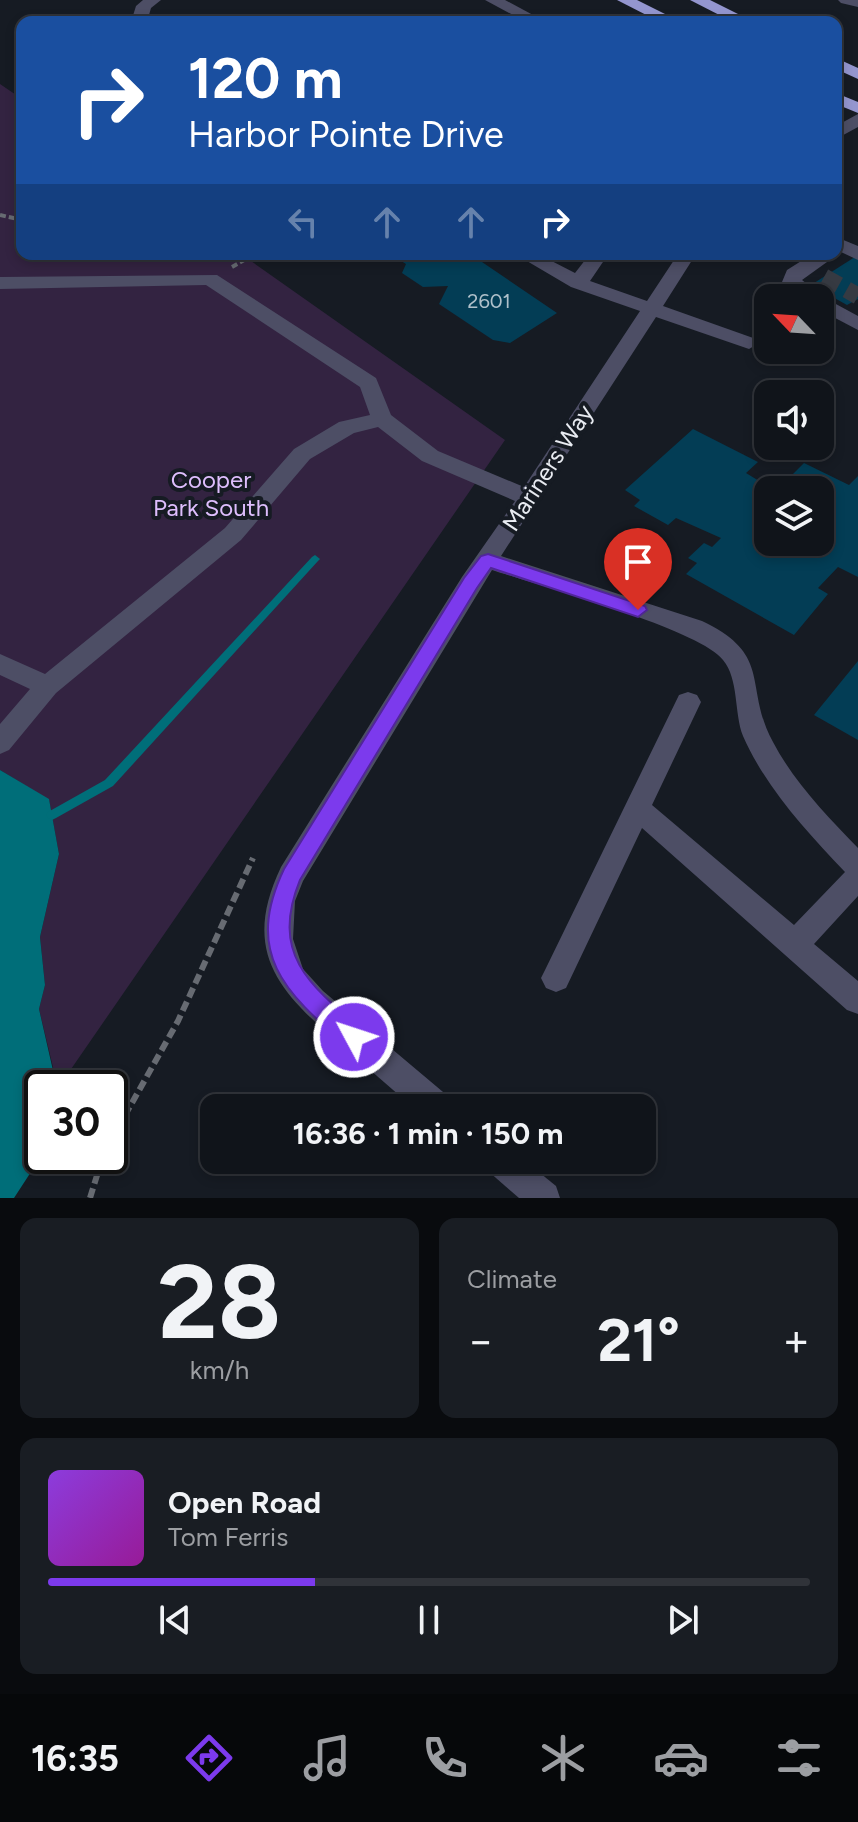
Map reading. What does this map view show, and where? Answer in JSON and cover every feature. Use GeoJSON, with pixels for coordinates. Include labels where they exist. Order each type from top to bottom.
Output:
{"type":"FeatureCollection","features":[{"type":"Feature","properties":{"kind":"highway"},"geometry":{"type":"LineString","coordinates":[[625,0],[660,16]]}},
{"type":"Feature","properties":{"kind":"highway"},"geometry":{"type":"LineString","coordinates":[[698,0],[733,16]]}},
{"type":"Feature","properties":{"kind":"street"},"geometry":{"type":"LineString","coordinates":[[141,16],[144,6],[153,0]]}},
{"type":"Feature","properties":{"kind":"street"},"geometry":{"type":"LineString","coordinates":[[493,0],[526,16]]}},
{"type":"Feature","properties":{"kind":"street"},"geometry":{"type":"LineString","coordinates":[[846,0],[858,2]]}},
{"type":"Feature","properties":{"kind":"street"},"geometry":{"type":"LineString","coordinates":[[535,260],[578,283],[749,343]]}},
{"type":"Feature","properties":{"kind":"street"},"geometry":{"type":"LineString","coordinates":[[578,283],[595,260]]}},
{"type":"Feature","properties":{"kind":"street","name":"Mariners Way"},"geometry":{"type":"LineString","coordinates":[[422,1094],[312,1001],[291,977],[278,939],[281,901],[291,876],[470,583],[529,498],[683,260]]}},
{"type":"Feature","properties":{"kind":"street"},"geometry":{"type":"LineString","coordinates":[[795,284],[792,282],[794,274],[821,260]]}},
{"type":"Feature","properties":{"kind":"street"},"geometry":{"type":"LineString","coordinates":[[0,283],[210,279],[369,383],[382,419],[430,456],[529,498]]}},
{"type":"Feature","properties":{"kind":"street"},"geometry":{"type":"LineString","coordinates":[[834,309],[856,320]]}},
{"type":"Feature","properties":{"kind":"street"},"geometry":{"type":"LineString","coordinates":[[0,743],[47,686],[233,534],[302,454],[347,427],[382,419]]}},
{"type":"Feature","properties":{"kind":"street"},"geometry":{"type":"LineString","coordinates":[[488,560],[693,628],[719,640],[738,661],[753,727],[782,779],[824,832],[858,867]]}},
{"type":"Feature","properties":{"kind":"street"},"geometry":{"type":"LineString","coordinates":[[0,664],[47,686]]}},
{"type":"Feature","properties":{"kind":"street"},"geometry":{"type":"LineString","coordinates":[[556,978],[688,702]]}},
{"type":"Feature","properties":{"kind":"street"},"geometry":{"type":"LineString","coordinates":[[637,808],[739,892],[858,1000]]}},
{"type":"Feature","properties":{"kind":"street"},"geometry":{"type":"LineString","coordinates":[[794,945],[858,877]]}},
{"type":"Feature","properties":{"kind":"street"},"geometry":{"type":"LineString","coordinates":[[516,1174],[544,1198]]}},
{"type":"Feature","properties":{"kind":"path"},"geometry":{"type":"LineString","coordinates":[[128,1110],[178,1021],[253,858]]}},
{"type":"Feature","properties":{"kind":"path"},"geometry":{"type":"LineString","coordinates":[[90,1198],[95,1174]]}},
{"type":"Feature","properties":{"kind":"green space","name":"Cooper Park South"},"geometry":{"type":"Polygon","coordinates":[[[0,84],[16,95],[16,260],[250,260],[505,440],[70,1070],[54,1070],[39,1009],[45,985],[40,937],[59,854],[49,800],[0,770],[0,84]]]}},
{"type":"Feature","properties":{"kind":"water"},"geometry":{"type":"Polygon","coordinates":[[[0,770],[49,799],[59,854],[40,937],[45,985],[39,1009],[53,1070],[24,1070],[24,1174],[30,1174],[14,1198],[0,1198],[0,770]]]}},
{"type":"Feature","properties":{"kind":"building"},"geometry":{"type":"Polygon","coordinates":[[[858,255],[858,299],[847,305],[834,298],[834,284],[813,284],[858,255]]]}},
{"type":"Feature","properties":{"kind":"building"},"geometry":{"type":"Polygon","coordinates":[[[400,260],[486,260],[482,262],[557,313],[510,343],[493,340],[439,304],[448,286],[423,287],[402,273],[406,264],[400,260]]]}},
{"type":"Feature","properties":{"kind":"building"},"geometry":{"type":"Polygon","coordinates":[[[693,429],[758,462],[746,473],[754,478],[754,556],[834,556],[834,478],[849,485],[858,476],[858,577],[838,567],[818,588],[828,594],[794,635],[686,574],[697,563],[688,558],[704,543],[712,547],[721,538],[676,518],[668,525],[634,506],[640,500],[625,490],[693,429]]]}},
{"type":"Feature","properties":{"kind":"building"},"geometry":{"type":"Polygon","coordinates":[[[804,463],[831,476],[791,476],[804,463]]]}},
{"type":"Feature","properties":{"kind":"building"},"geometry":{"type":"Polygon","coordinates":[[[858,661],[858,740],[814,715],[858,661]]]}},
{"type":"Feature","properties":{"kind":"waterway"},"geometry":{"type":"LineString","coordinates":[[52,815],[109,783],[315,559]]}},
{"type":"Feature","properties":{"kind":"tunnel"},"geometry":{"type":"LineString","coordinates":[[824,277],[858,296]]}},
{"type":"Feature","properties":{"kind":"route"},"geometry":{"type":"LineString","coordinates":[[354,1037],[312,1001],[291,977],[278,939],[281,901],[291,876],[470,583],[488,560],[638,610]]}}]}
